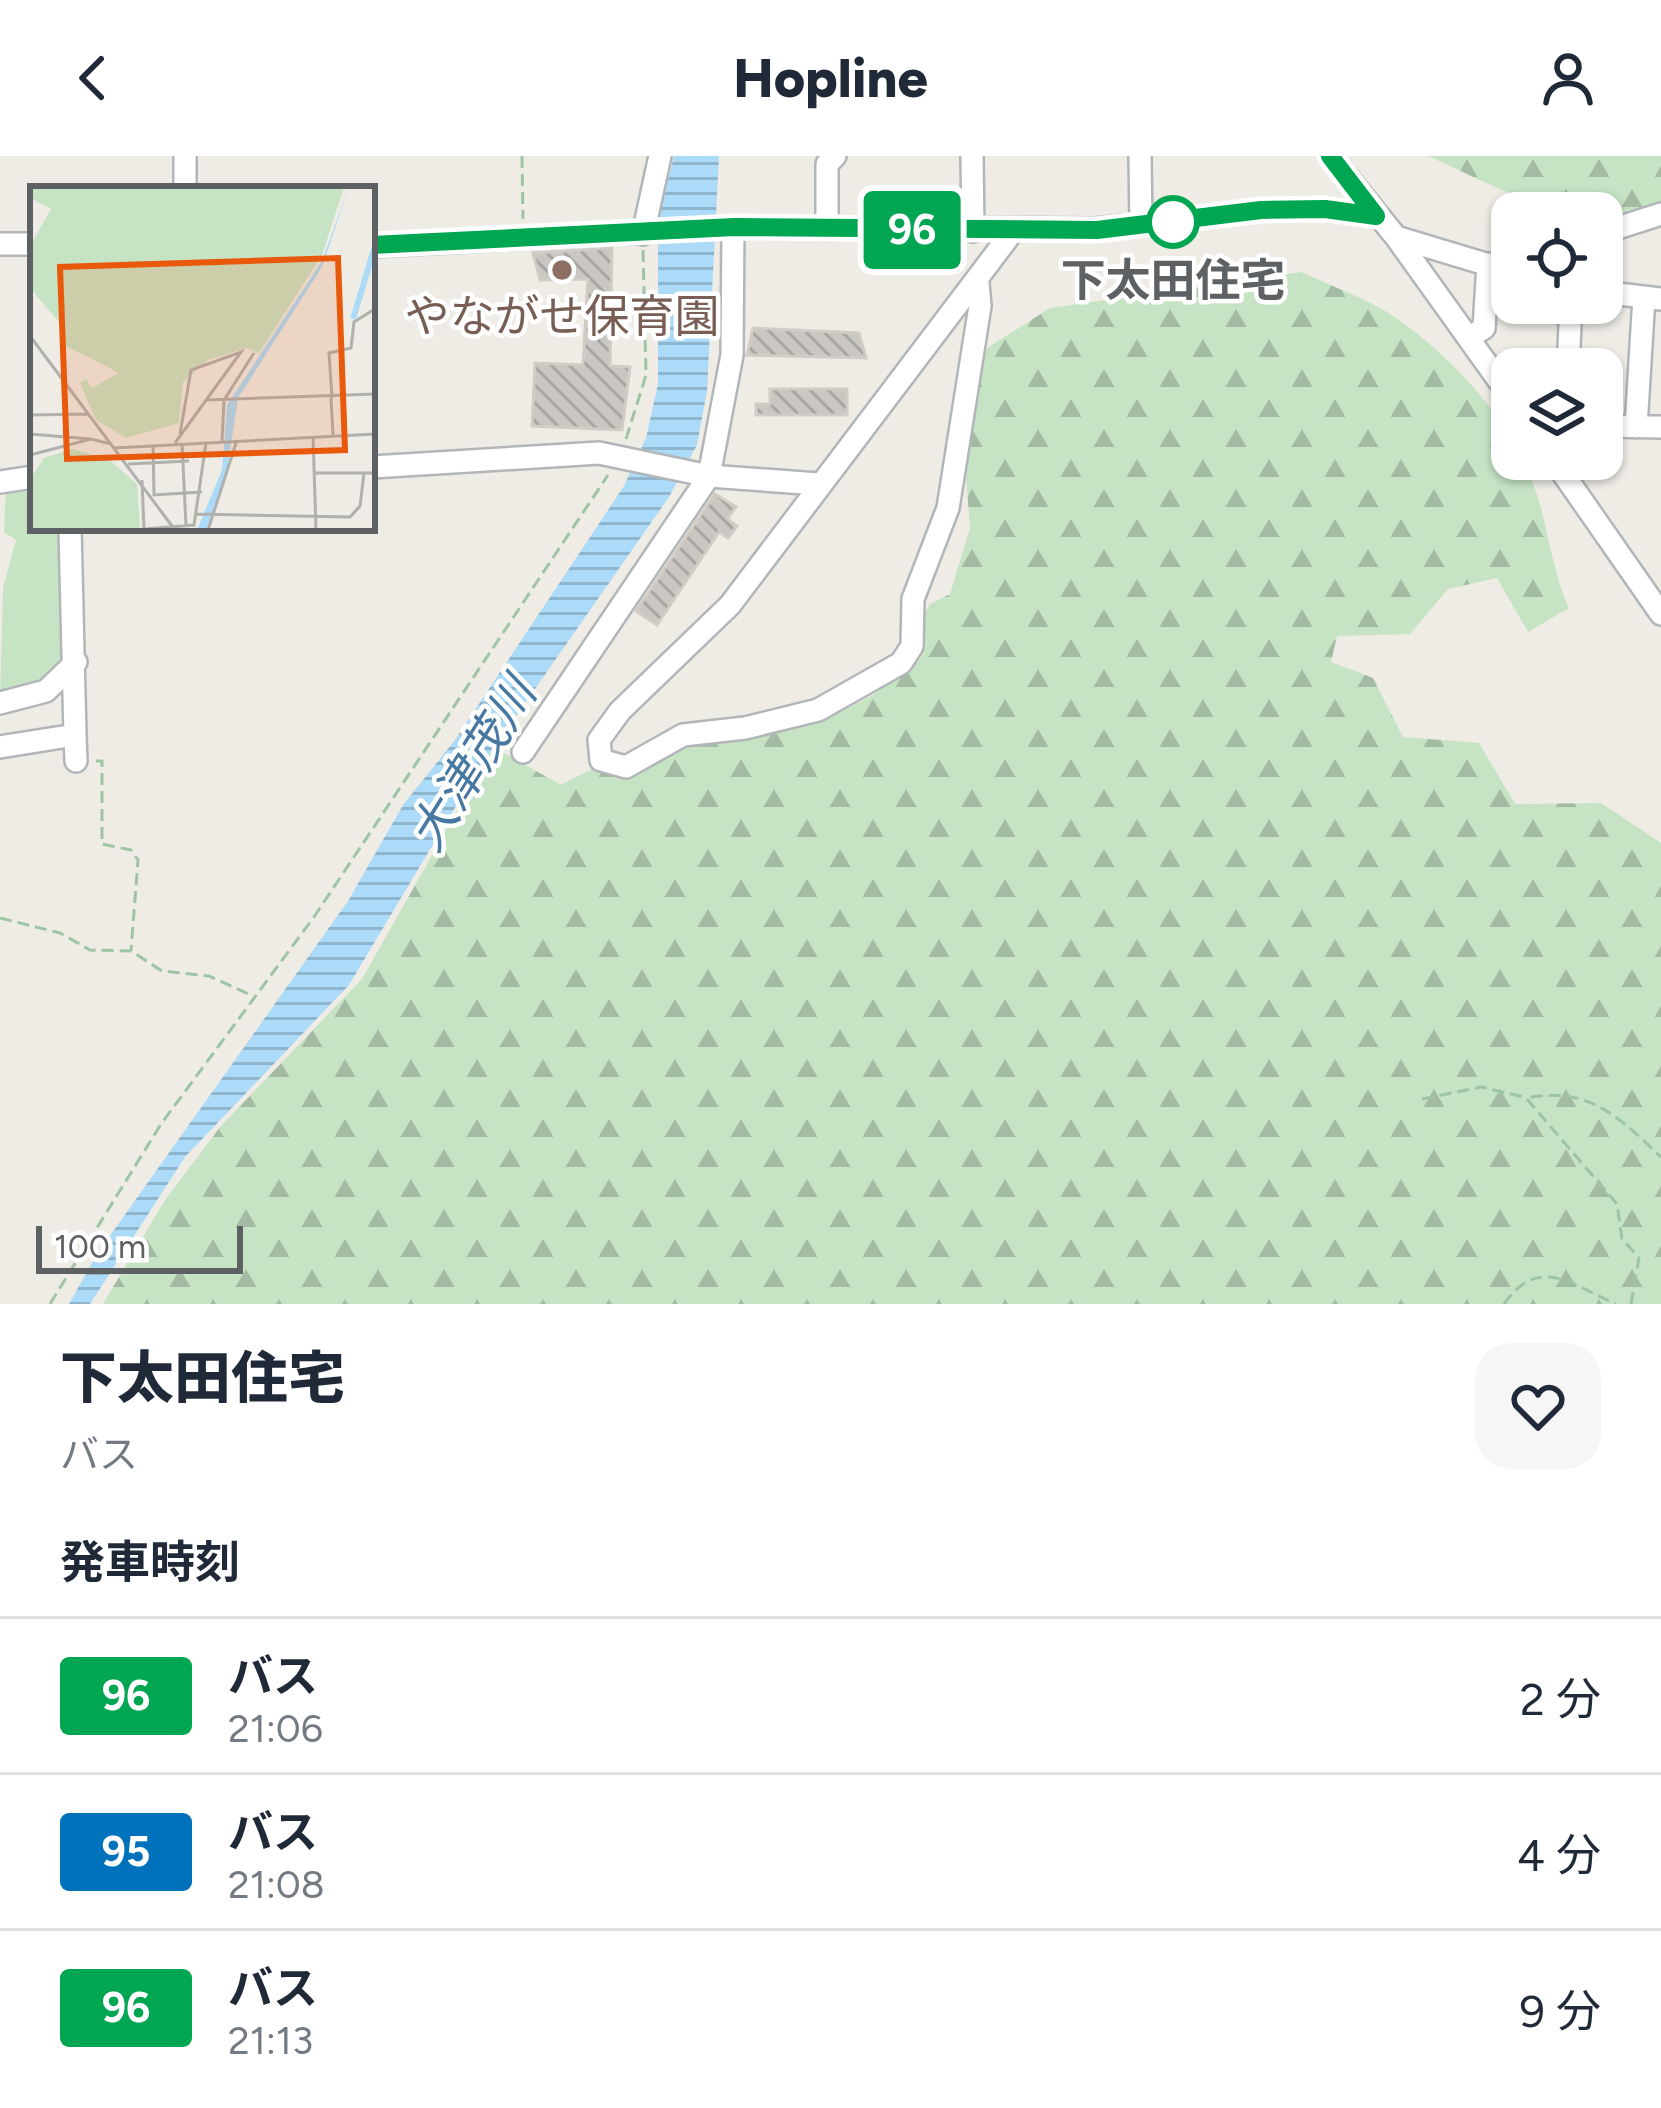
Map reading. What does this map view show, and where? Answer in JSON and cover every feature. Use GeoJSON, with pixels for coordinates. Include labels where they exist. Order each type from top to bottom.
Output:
{"type":"FeatureCollection","features":[{"type":"Feature","properties":{"kind":"street"},"geometry":{"type":"LineString","coordinates":[[643,234],[660,156]]}},
{"type":"Feature","properties":{"kind":"street"},"geometry":{"type":"LineString","coordinates":[[826,227],[827,164],[835,156]]}},
{"type":"Feature","properties":{"kind":"street"},"geometry":{"type":"LineString","coordinates":[[972,156],[973,231]]}},
{"type":"Feature","properties":{"kind":"street"},"geometry":{"type":"LineString","coordinates":[[1140,156],[1141,225]]}},
{"type":"Feature","properties":{"kind":"street"},"geometry":{"type":"LineString","coordinates":[[1330,156],[1396,237],[1491,370]]}},
{"type":"Feature","properties":{"kind":"street"},"geometry":{"type":"LineString","coordinates":[[375,246],[734,227],[1013,231],[1141,225],[1261,210],[1325,209],[1376,216]]}},
{"type":"Feature","properties":{"kind":"street"},"geometry":{"type":"LineString","coordinates":[[1623,226],[1661,214]]}},
{"type":"Feature","properties":{"kind":"street"},"geometry":{"type":"LineString","coordinates":[[523,752],[710,476],[732,356],[734,227]]}},
{"type":"Feature","properties":{"kind":"street"},"geometry":{"type":"LineString","coordinates":[[978,283],[975,338],[948,508],[913,599],[912,646],[901,663],[818,710],[745,728],[683,735],[626,767],[602,760],[599,740],[620,711],[730,605],[1013,231]]}},
{"type":"Feature","properties":{"kind":"street"},"geometry":{"type":"LineString","coordinates":[[1396,237],[1491,265]]}},
{"type":"Feature","properties":{"kind":"street"},"geometry":{"type":"LineString","coordinates":[[1468,338],[1484,328],[1488,264]]}},
{"type":"Feature","properties":{"kind":"street"},"geometry":{"type":"LineString","coordinates":[[1636,427],[1652,298]]}},
{"type":"Feature","properties":{"kind":"street"},"geometry":{"type":"LineString","coordinates":[[1623,426],[1661,428]]}},
{"type":"Feature","properties":{"kind":"street"},"geometry":{"type":"LineString","coordinates":[[375,467],[427,466],[511,454],[599,453],[710,476],[818,484]]}},
{"type":"Feature","properties":{"kind":"street"},"geometry":{"type":"LineString","coordinates":[[0,482],[30,477]]}},
{"type":"Feature","properties":{"kind":"street"},"geometry":{"type":"LineString","coordinates":[[1568,480],[1661,614]]}},
{"type":"Feature","properties":{"kind":"street"},"geometry":{"type":"LineString","coordinates":[[70,531],[76,761]]}},
{"type":"Feature","properties":{"kind":"street"},"geometry":{"type":"LineString","coordinates":[[0,704],[46,691],[76,669]]}},
{"type":"Feature","properties":{"kind":"street"},"geometry":{"type":"LineString","coordinates":[[0,747],[75,735]]}},
{"type":"Feature","properties":{"kind":"path"},"geometry":{"type":"LineString","coordinates":[[522,156],[523,239]]}},
{"type":"Feature","properties":{"kind":"path"},"geometry":{"type":"LineString","coordinates":[[50,1304],[151,1141],[314,917],[618,458],[646,375],[643,234]]}},
{"type":"Feature","properties":{"kind":"path"},"geometry":{"type":"LineString","coordinates":[[76,761],[102,760],[102,844],[131,850],[139,860],[131,951]]}},
{"type":"Feature","properties":{"kind":"path"},"geometry":{"type":"LineString","coordinates":[[0,919],[60,933],[91,950],[131,951],[162,970],[209,976],[253,997]]}},
{"type":"Feature","properties":{"kind":"path"},"geometry":{"type":"LineString","coordinates":[[1422,1099],[1481,1087],[1526,1098],[1562,1091],[1606,1110],[1661,1157]]}},
{"type":"Feature","properties":{"kind":"path"},"geometry":{"type":"LineString","coordinates":[[1526,1098],[1617,1204],[1622,1239],[1639,1258],[1631,1304]]}},
{"type":"Feature","properties":{"kind":"path"},"geometry":{"type":"LineString","coordinates":[[1504,1304],[1521,1282],[1555,1274],[1616,1304]]}},
{"type":"Feature","properties":{"kind":"green space"},"geometry":{"type":"Polygon","coordinates":[[[1428,156],[1661,156],[1661,205],[1623,212],[1623,192],[1506,192],[1428,156]]]}},
{"type":"Feature","properties":{"kind":"green space"},"geometry":{"type":"Polygon","coordinates":[[[1301,272],[1404,323],[1444,357],[1491,410],[1491,480],[1531,480],[1569,608],[1528,632],[1497,578],[1448,589],[1410,634],[1337,636],[1331,662],[1373,678],[1403,737],[1479,743],[1515,804],[1601,803],[1661,843],[1661,1304],[103,1304],[165,1200],[221,1126],[362,979],[490,753],[504,753],[561,785],[592,769],[622,775],[680,743],[838,711],[866,699],[891,680],[910,654],[907,644],[930,604],[950,594],[970,528],[966,476],[984,350],[1050,308],[1301,272]]]}},
{"type":"Feature","properties":{"kind":"green space"},"geometry":{"type":"Polygon","coordinates":[[[30,482],[30,531],[65,531],[70,665],[49,685],[0,701],[3,588],[16,540],[4,532],[6,485],[30,482]]]}},
{"type":"Feature","properties":{"kind":"water","name":"大津茂川"},"geometry":{"type":"Polygon","coordinates":[[[674,156],[719,156],[707,391],[697,445],[669,497],[472,779],[349,985],[185,1157],[90,1304],[69,1304],[97,1254],[348,901],[403,805],[455,740],[624,486],[646,438],[658,384],[658,221],[674,156]]]}},
{"type":"Feature","properties":{"kind":"building"},"geometry":{"type":"Polygon","coordinates":[[[612,248],[610,366],[630,367],[622,430],[532,426],[535,363],[583,365],[588,279],[540,280],[533,253],[612,248]]]}},
{"type":"Feature","properties":{"kind":"building"},"geometry":{"type":"Polygon","coordinates":[[[753,328],[859,333],[866,358],[747,355],[753,328]]]}},
{"type":"Feature","properties":{"kind":"building"},"geometry":{"type":"Polygon","coordinates":[[[770,389],[847,389],[847,415],[756,415],[756,404],[770,404],[770,389]]]}},
{"type":"Feature","properties":{"kind":"building"},"geometry":{"type":"Polygon","coordinates":[[[715,494],[736,507],[727,519],[737,526],[728,538],[719,532],[657,625],[636,611],[715,494]]]}},
{"type":"Feature","properties":{"kind":"bus line","name":"96"},"geometry":{"type":"LineString","coordinates":[[375,245],[734,227],[1097,230],[1261,210],[1325,209],[1376,216],[1330,156]]}},
{"type":"Feature","properties":{"kind":"place","name":"下太田住宅"},"geometry":{"type":"Point","coordinates":[1173,222]}},
{"type":"Feature","properties":{"kind":"place","name":"やながせ保育園"},"geometry":{"type":"Point","coordinates":[562,270]}}]}
